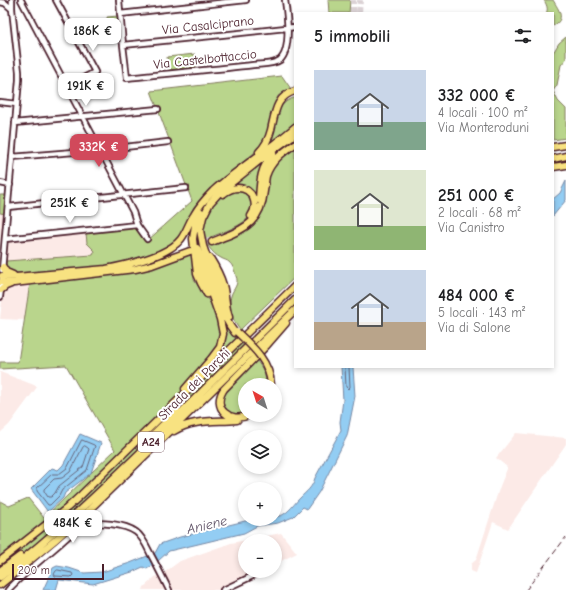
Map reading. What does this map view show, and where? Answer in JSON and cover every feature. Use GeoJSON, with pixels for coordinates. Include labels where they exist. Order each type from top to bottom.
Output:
{"type":"FeatureCollection","features":[{"type":"Feature","properties":{"kind":"highway"},"geometry":{"type":"LineString","coordinates":[[246,165],[260,151],[266,142],[271,131],[277,106],[280,101],[286,95],[294,91]]}},
{"type":"Feature","properties":{"kind":"highway"},"geometry":{"type":"LineString","coordinates":[[277,106],[287,98],[294,96]]}},
{"type":"Feature","properties":{"kind":"highway"},"geometry":{"type":"LineString","coordinates":[[106,269],[145,259],[172,247],[182,237],[197,210],[208,196],[294,129]]}},
{"type":"Feature","properties":{"kind":"highway"},"geometry":{"type":"LineString","coordinates":[[236,333],[229,316],[223,286],[215,267],[204,248],[200,234],[201,222],[207,208],[214,198],[227,186],[294,135]]}},
{"type":"Feature","properties":{"kind":"highway"},"geometry":{"type":"LineString","coordinates":[[258,213],[263,169],[268,159],[282,144]]}},
{"type":"Feature","properties":{"kind":"highway"},"geometry":{"type":"LineString","coordinates":[[554,147],[566,144]]}},
{"type":"Feature","properties":{"kind":"highway"},"geometry":{"type":"LineString","coordinates":[[207,208],[231,189],[243,189],[251,194],[255,206],[252,216],[243,225],[212,241],[242,230],[250,224],[258,213],[263,197],[266,176],[271,167],[280,155],[294,145]]}},
{"type":"Feature","properties":{"kind":"highway"},"geometry":{"type":"LineString","coordinates":[[554,154],[566,155]]}},
{"type":"Feature","properties":{"kind":"highway"},"geometry":{"type":"LineString","coordinates":[[554,159],[566,155]]}},
{"type":"Feature","properties":{"kind":"highway"},"geometry":{"type":"LineString","coordinates":[[554,167],[564,165]]}},
{"type":"Feature","properties":{"kind":"highway"},"geometry":{"type":"LineString","coordinates":[[159,419],[220,347],[222,334],[220,319],[211,293],[195,257],[193,239],[194,225],[208,196]]}},
{"type":"Feature","properties":{"kind":"highway"},"geometry":{"type":"LineString","coordinates":[[193,239],[225,317],[236,333],[258,352],[269,372],[269,378]]}},
{"type":"Feature","properties":{"kind":"highway"},"geometry":{"type":"LineString","coordinates":[[1,290],[14,283],[135,270],[152,265],[189,250],[150,263],[133,266],[2,279]]}},
{"type":"Feature","properties":{"kind":"highway"},"geometry":{"type":"LineString","coordinates":[[3,267],[8,273],[16,277]]}},
{"type":"Feature","properties":{"kind":"highway"},"geometry":{"type":"LineString","coordinates":[[2,279],[14,283]]}},
{"type":"Feature","properties":{"kind":"highway"},"geometry":{"type":"LineString","coordinates":[[0,570],[30,540],[63,512],[113,464],[294,287]]}},
{"type":"Feature","properties":{"kind":"highway","name":"Strada dei Parchi"},"geometry":{"type":"LineString","coordinates":[[0,570],[27,550],[85,500],[294,296]]}},
{"type":"Feature","properties":{"kind":"highway","name":"Strada dei Parchi"},"geometry":{"type":"LineString","coordinates":[[0,577],[53,534],[125,468],[294,301]]}},
{"type":"Feature","properties":{"kind":"highway"},"geometry":{"type":"LineString","coordinates":[[0,585],[69,528],[153,448],[260,342],[294,311]]}},
{"type":"Feature","properties":{"kind":"highway"},"geometry":{"type":"LineString","coordinates":[[238,418],[235,418],[225,413],[220,404],[221,392],[294,315]]}},
{"type":"Feature","properties":{"kind":"highway"},"geometry":{"type":"LineString","coordinates":[[153,448],[175,431],[187,425],[238,418]]}},
{"type":"Feature","properties":{"kind":"highway"},"geometry":{"type":"LineString","coordinates":[[0,561],[67,508]]}},
{"type":"Feature","properties":{"kind":"street"},"geometry":{"type":"LineString","coordinates":[[0,297],[20,72],[12,0]]}},
{"type":"Feature","properties":{"kind":"street"},"geometry":{"type":"LineString","coordinates":[[21,0],[133,212],[137,225],[147,240]]}},
{"type":"Feature","properties":{"kind":"street"},"geometry":{"type":"LineString","coordinates":[[56,0],[94,72],[66,87]]}},
{"type":"Feature","properties":{"kind":"street","name":"Via Castelbottaccio"},"geometry":{"type":"LineString","coordinates":[[119,0],[127,78],[272,63],[280,60],[284,52],[288,28],[285,0]]}},
{"type":"Feature","properties":{"kind":"street"},"geometry":{"type":"LineString","coordinates":[[120,14],[246,0]]}},
{"type":"Feature","properties":{"kind":"street"},"geometry":{"type":"LineString","coordinates":[[0,2],[5,3],[12,9]]}},
{"type":"Feature","properties":{"kind":"street","name":"Via Casalciprano"},"geometry":{"type":"LineString","coordinates":[[123,45],[221,36],[294,27]]}},
{"type":"Feature","properties":{"kind":"street"},"geometry":{"type":"LineString","coordinates":[[0,102],[17,104]]}},
{"type":"Feature","properties":{"kind":"street"},"geometry":{"type":"LineString","coordinates":[[15,123],[158,109]]}},
{"type":"Feature","properties":{"kind":"street"},"geometry":{"type":"LineString","coordinates":[[12,157],[99,150],[168,142]]}},
{"type":"Feature","properties":{"kind":"street"},"geometry":{"type":"LineString","coordinates":[[0,183],[10,185]]}},
{"type":"Feature","properties":{"kind":"street"},"geometry":{"type":"LineString","coordinates":[[8,207],[186,188]]}},
{"type":"Feature","properties":{"kind":"street"},"geometry":{"type":"LineString","coordinates":[[5,239],[137,225]]}},
{"type":"Feature","properties":{"kind":"street"},"geometry":{"type":"LineString","coordinates":[[8,590],[74,532],[85,525],[99,523],[125,527],[136,532],[146,546],[169,590]]}},
{"type":"Feature","properties":{"kind":"street"},"geometry":{"type":"LineString","coordinates":[[223,590],[248,578]]}},
{"type":"Feature","properties":{"kind":"shaded area"},"geometry":{"type":"Polygon","coordinates":[[[0,213],[5,213],[3,251],[0,245],[0,213]]]}},
{"type":"Feature","properties":{"kind":"shaded area"},"geometry":{"type":"Polygon","coordinates":[[[86,233],[87,243],[96,251],[93,255],[6,261],[8,241],[86,233]]]}},
{"type":"Feature","properties":{"kind":"shaded area"},"geometry":{"type":"Polygon","coordinates":[[[30,283],[25,320],[0,319],[3,290],[12,286],[30,283]]]}},
{"type":"Feature","properties":{"kind":"shaded area"},"geometry":{"type":"Polygon","coordinates":[[[0,372],[37,387],[9,425],[0,433],[0,372]]]}},
{"type":"Feature","properties":{"kind":"shaded area"},"geometry":{"type":"Polygon","coordinates":[[[516,433],[566,438],[566,444],[508,529],[493,522],[476,573],[471,571],[471,564],[476,560],[507,469],[507,467],[496,458],[516,433]]]}},
{"type":"Feature","properties":{"kind":"shaded area"},"geometry":{"type":"Polygon","coordinates":[[[282,534],[297,553],[282,560],[282,534]]]}},
{"type":"Feature","properties":{"kind":"shaded area"},"geometry":{"type":"Polygon","coordinates":[[[238,542],[238,578],[244,578],[219,590],[143,590],[144,587],[155,577],[180,561],[238,542]]]}},
{"type":"Feature","properties":{"kind":"green space"},"geometry":{"type":"Polygon","coordinates":[[[328,0],[350,0],[349,12],[329,12],[328,0]]]}},
{"type":"Feature","properties":{"kind":"green space"},"geometry":{"type":"Polygon","coordinates":[[[544,0],[553,0],[559,11],[559,20],[554,25],[554,12],[546,12],[544,0]]]}},
{"type":"Feature","properties":{"kind":"green space"},"geometry":{"type":"Polygon","coordinates":[[[118,16],[120,29],[109,29],[107,17],[118,16]]]}},
{"type":"Feature","properties":{"kind":"green space"},"geometry":{"type":"Polygon","coordinates":[[[566,37],[566,59],[561,65],[557,85],[554,90],[554,51],[559,43],[566,37]]]}},
{"type":"Feature","properties":{"kind":"green space"},"geometry":{"type":"Polygon","coordinates":[[[195,54],[196,67],[169,70],[167,57],[195,54]]]}},
{"type":"Feature","properties":{"kind":"green space"},"geometry":{"type":"Polygon","coordinates":[[[282,76],[291,89],[278,96],[264,140],[254,153],[210,189],[194,207],[180,235],[171,245],[145,258],[97,268],[16,273],[9,271],[6,267],[6,261],[93,255],[95,251],[87,243],[86,233],[137,227],[147,241],[192,201],[151,91],[282,76]]]}},
{"type":"Feature","properties":{"kind":"green space"},"geometry":{"type":"Polygon","coordinates":[[[554,93],[558,101],[566,109],[566,138],[554,140],[554,93]]]}},
{"type":"Feature","properties":{"kind":"green space"},"geometry":{"type":"Polygon","coordinates":[[[294,98],[294,125],[266,146],[281,106],[294,98]]]}},
{"type":"Feature","properties":{"kind":"green space"},"geometry":{"type":"Polygon","coordinates":[[[294,147],[294,278],[240,330],[235,322],[230,307],[232,293],[237,283],[237,278],[230,263],[217,256],[207,244],[204,232],[205,218],[212,206],[222,196],[240,190],[246,193],[253,202],[250,215],[238,225],[211,237],[212,243],[250,227],[274,164],[294,147]]]}},
{"type":"Feature","properties":{"kind":"green space"},"geometry":{"type":"Polygon","coordinates":[[[265,160],[260,169],[257,203],[246,188],[234,184],[265,160]]]}},
{"type":"Feature","properties":{"kind":"green space"},"geometry":{"type":"Polygon","coordinates":[[[0,195],[9,195],[7,214],[0,213],[0,195]]]}},
{"type":"Feature","properties":{"kind":"green space"},"geometry":{"type":"Polygon","coordinates":[[[192,253],[194,280],[230,331],[252,354],[126,479],[13,579],[0,588],[0,501],[9,506],[28,498],[44,518],[115,450],[66,365],[0,369],[0,362],[18,362],[30,283],[135,271],[192,253]]]}},
{"type":"Feature","properties":{"kind":"green space"},"geometry":{"type":"Polygon","coordinates":[[[256,360],[264,372],[265,378],[239,378],[256,360]]]}},
{"type":"Feature","properties":{"kind":"green space"},"geometry":{"type":"Polygon","coordinates":[[[238,379],[238,415],[234,415],[225,410],[221,399],[222,395],[238,379]]]}},
{"type":"Feature","properties":{"kind":"water"},"geometry":{"type":"Polygon","coordinates":[[[566,181],[566,200],[554,215],[554,198],[560,193],[566,181]]]}},
{"type":"Feature","properties":{"kind":"water"},"geometry":{"type":"Polygon","coordinates":[[[341,368],[353,368],[355,396],[347,436],[319,492],[307,509],[303,507],[293,517],[282,521],[282,515],[311,487],[341,430],[340,422],[343,400],[341,368]]]}},
{"type":"Feature","properties":{"kind":"water"},"geometry":{"type":"Polygon","coordinates":[[[80,434],[101,443],[91,473],[65,493],[63,498],[48,512],[31,489],[52,468],[58,470],[63,465],[80,434]]]}},
{"type":"Feature","properties":{"kind":"water"},"geometry":{"type":"Polygon","coordinates":[[[238,523],[238,526],[257,526],[244,533],[169,551],[147,569],[143,567],[93,584],[59,580],[56,590],[43,590],[53,568],[57,566],[84,573],[102,572],[155,553],[160,544],[180,537],[238,523]]]}},
{"type":"Feature","properties":{"kind":"tunnel"},"geometry":{"type":"LineString","coordinates":[[353,0],[353,12]]}},
{"type":"Feature","properties":{"kind":"tunnel"},"geometry":{"type":"LineString","coordinates":[[359,12],[360,0]]}},
{"type":"Feature","properties":{"kind":"tunnel"},"geometry":{"type":"LineString","coordinates":[[188,249],[211,240]]}},
{"type":"Feature","properties":{"kind":"railway"},"geometry":{"type":"LineString","coordinates":[[526,590],[566,537]]}},
{"type":"Feature","properties":{"kind":"water label","name":"Aniene"},"geometry":{"type":"Point","coordinates":[207,525]}}]}
